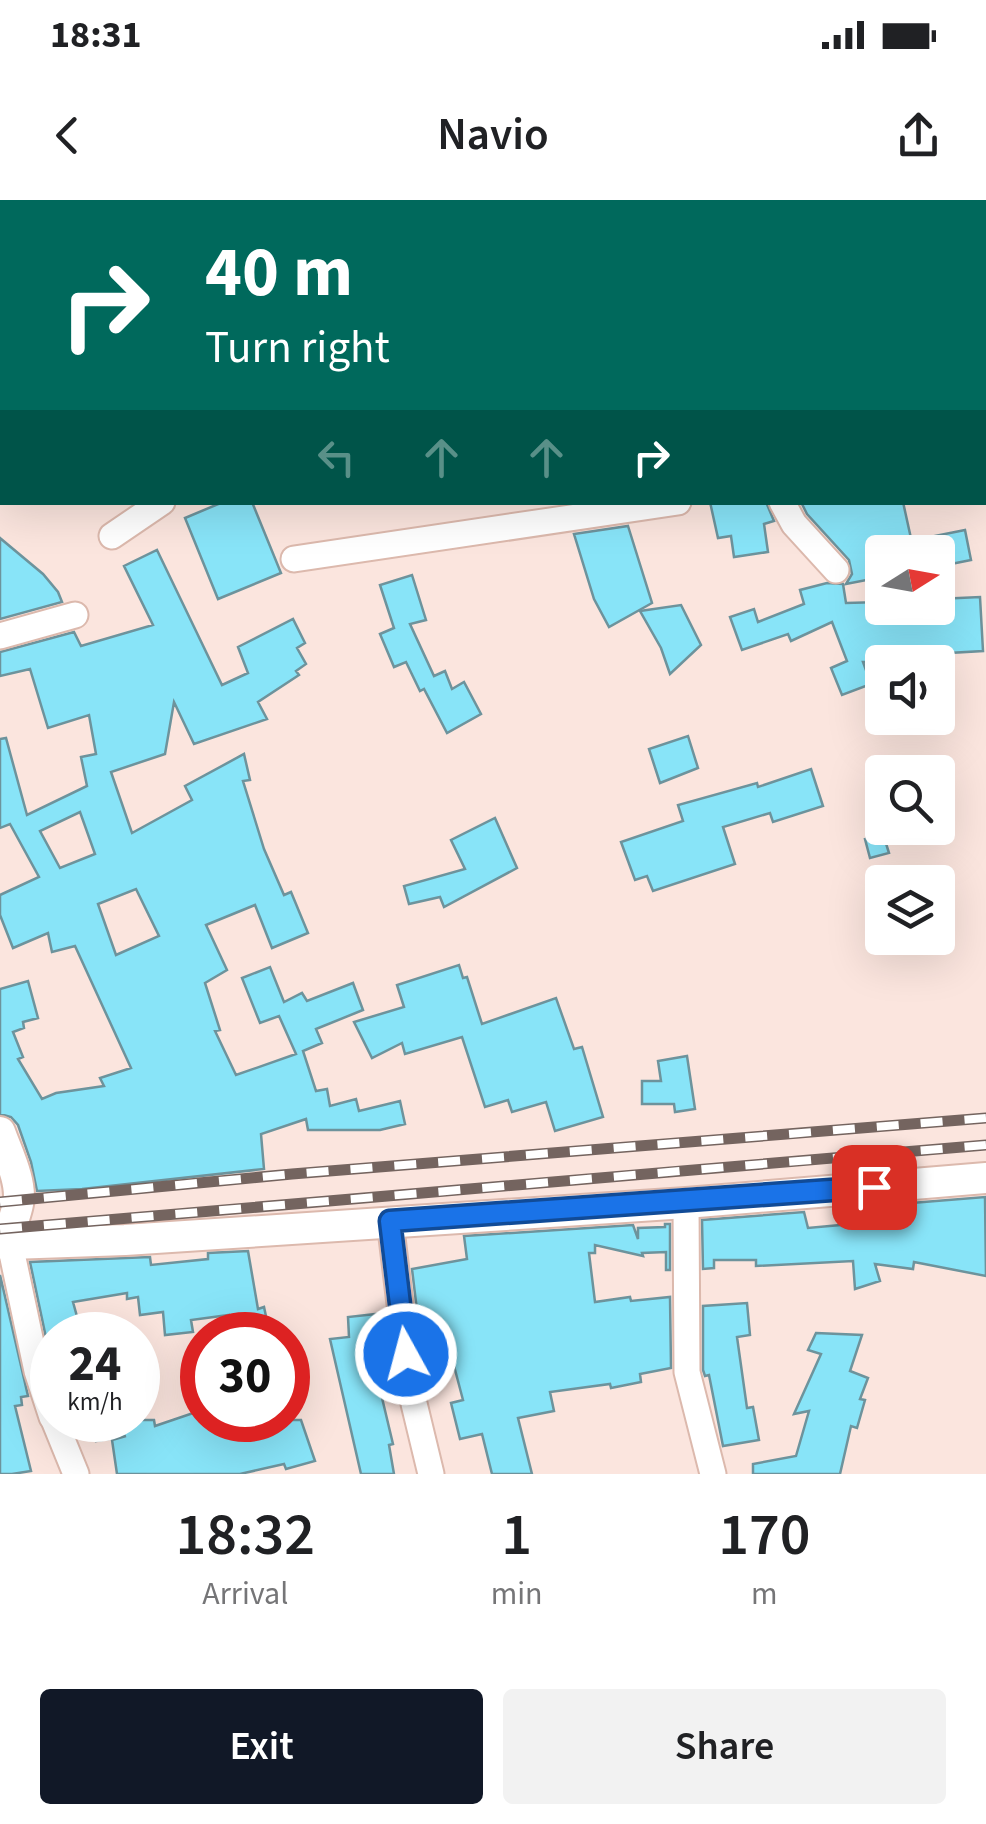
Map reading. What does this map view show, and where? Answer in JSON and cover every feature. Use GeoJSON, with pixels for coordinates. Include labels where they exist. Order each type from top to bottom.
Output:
{"type":"FeatureCollection","features":[{"type":"Feature","properties":{"kind":"street"},"geometry":{"type":"LineString","coordinates":[[112,536],[158,505]]}},
{"type":"Feature","properties":{"kind":"street"},"geometry":{"type":"LineString","coordinates":[[294,559],[658,505]]}},
{"type":"Feature","properties":{"kind":"street"},"geometry":{"type":"LineString","coordinates":[[784,505],[794,524],[836,570]]}},
{"type":"Feature","properties":{"kind":"street"},"geometry":{"type":"LineString","coordinates":[[0,636],[75,615]]}},
{"type":"Feature","properties":{"kind":"street"},"geometry":{"type":"LineString","coordinates":[[0,1132],[20,1200],[5,1245],[30,1343]]}},
{"type":"Feature","properties":{"kind":"street"},"geometry":{"type":"LineString","coordinates":[[5,1245],[686,1202],[986,1178]]}},
{"type":"Feature","properties":{"kind":"street"},"geometry":{"type":"LineString","coordinates":[[686,1202],[686,1372],[714,1474]]}},
{"type":"Feature","properties":{"kind":"street"},"geometry":{"type":"LineString","coordinates":[[390,1221],[410,1386],[431,1474]]}},
{"type":"Feature","properties":{"kind":"street"},"geometry":{"type":"LineString","coordinates":[[63,1442],[76,1474]]}},
{"type":"Feature","properties":{"kind":"building"},"geometry":{"type":"Polygon","coordinates":[[[216,505],[253,505],[281,573],[218,599],[185,518],[216,505]]]}},
{"type":"Feature","properties":{"kind":"building"},"geometry":{"type":"Polygon","coordinates":[[[711,505],[767,505],[774,521],[764,524],[768,552],[734,557],[731,536],[718,538],[711,505]]]}},
{"type":"Feature","properties":{"kind":"building"},"geometry":{"type":"Polygon","coordinates":[[[802,505],[904,505],[910,535],[865,535],[865,580],[846,584],[852,574],[849,560],[802,505]]]}},
{"type":"Feature","properties":{"kind":"building"},"geometry":{"type":"Polygon","coordinates":[[[628,526],[652,603],[609,627],[594,599],[574,534],[628,526]]]}},
{"type":"Feature","properties":{"kind":"building"},"geometry":{"type":"Polygon","coordinates":[[[965,530],[971,560],[955,563],[955,535],[940,535],[965,530]]]}},
{"type":"Feature","properties":{"kind":"building"},"geometry":{"type":"Polygon","coordinates":[[[0,538],[43,574],[62,602],[0,619],[0,538]]]}},
{"type":"Feature","properties":{"kind":"building"},"geometry":{"type":"Polygon","coordinates":[[[157,550],[222,685],[248,673],[238,647],[293,619],[305,643],[297,648],[306,664],[296,671],[299,675],[258,702],[267,719],[194,744],[174,702],[165,754],[111,772],[132,833],[192,800],[185,786],[244,754],[250,780],[243,781],[264,849],[284,895],[291,892],[308,933],[272,948],[255,905],[206,925],[227,970],[205,983],[220,1030],[215,1031],[236,1075],[296,1054],[279,1016],[260,1023],[242,978],[270,967],[284,1002],[302,993],[307,1001],[353,983],[363,1010],[316,1029],[322,1043],[303,1051],[316,1091],[327,1089],[330,1106],[356,1099],[359,1111],[400,1101],[405,1124],[380,1130],[308,1130],[306,1119],[261,1134],[264,1169],[37,1191],[18,1125],[11,1117],[0,1114],[0,989],[28,981],[38,1018],[23,1022],[24,1028],[13,1032],[23,1057],[18,1059],[42,1099],[104,1086],[100,1078],[131,1068],[75,946],[52,952],[48,933],[13,948],[0,915],[0,895],[39,877],[10,824],[0,828],[0,739],[6,738],[27,815],[87,786],[81,757],[96,754],[89,715],[48,728],[30,669],[0,676],[0,652],[74,632],[81,646],[153,625],[124,566],[157,550]],[[80,812],[40,831],[60,868],[95,854],[80,812]],[[136,889],[98,904],[116,955],[159,936],[136,889]]]}},
{"type":"Feature","properties":{"kind":"building"},"geometry":{"type":"Polygon","coordinates":[[[412,575],[426,620],[410,624],[434,676],[445,671],[452,689],[464,682],[481,714],[447,733],[406,662],[394,667],[380,634],[394,628],[380,585],[412,575]]]}},
{"type":"Feature","properties":{"kind":"building"},"geometry":{"type":"Polygon","coordinates":[[[827,583],[843,584],[846,603],[865,602],[865,625],[955,625],[955,598],[980,597],[983,651],[955,653],[955,645],[865,645],[865,686],[842,695],[831,668],[847,661],[832,622],[791,641],[788,634],[742,650],[730,617],[754,609],[758,622],[804,604],[800,590],[827,583]]]}},
{"type":"Feature","properties":{"kind":"building"},"geometry":{"type":"Polygon","coordinates":[[[681,605],[701,645],[670,674],[661,648],[640,611],[681,605]]]}},
{"type":"Feature","properties":{"kind":"building"},"geometry":{"type":"Polygon","coordinates":[[[688,736],[698,768],[660,783],[649,749],[688,736]]]}},
{"type":"Feature","properties":{"kind":"building"},"geometry":{"type":"Polygon","coordinates":[[[811,769],[823,806],[773,822],[770,813],[723,827],[735,864],[653,891],[647,876],[635,880],[621,842],[683,821],[678,805],[757,783],[758,787],[811,769]]]}},
{"type":"Feature","properties":{"kind":"building"},"geometry":{"type":"Polygon","coordinates":[[[495,818],[517,868],[444,907],[440,897],[409,904],[404,886],[465,869],[451,840],[495,818]]]}},
{"type":"Feature","properties":{"kind":"building"},"geometry":{"type":"Polygon","coordinates":[[[867,845],[886,845],[889,853],[870,858],[867,845]]]}},
{"type":"Feature","properties":{"kind":"building"},"geometry":{"type":"Polygon","coordinates":[[[459,965],[463,978],[467,977],[482,1024],[556,998],[574,1049],[582,1047],[603,1117],[555,1131],[546,1102],[512,1112],[508,1100],[485,1107],[462,1037],[405,1054],[402,1043],[372,1058],[354,1022],[404,1007],[397,985],[459,965]]]}},
{"type":"Feature","properties":{"kind":"building"},"geometry":{"type":"Polygon","coordinates":[[[687,1056],[695,1109],[675,1112],[674,1104],[642,1104],[642,1081],[661,1081],[658,1061],[687,1056]]]}},
{"type":"Feature","properties":{"kind":"building"},"geometry":{"type":"Polygon","coordinates":[[[985,1197],[986,1276],[914,1262],[913,1269],[875,1264],[880,1281],[855,1289],[853,1261],[756,1266],[756,1260],[714,1260],[714,1268],[703,1269],[702,1220],[804,1212],[808,1228],[851,1224],[850,1208],[858,1207],[861,1216],[887,1212],[887,1205],[985,1197]]]}},
{"type":"Feature","properties":{"kind":"building"},"geometry":{"type":"Polygon","coordinates":[[[670,1224],[670,1270],[666,1270],[666,1252],[642,1253],[643,1256],[595,1245],[595,1253],[589,1253],[595,1302],[670,1297],[671,1368],[640,1374],[641,1382],[611,1388],[610,1384],[550,1392],[554,1411],[518,1418],[532,1474],[492,1474],[482,1434],[460,1439],[451,1403],[463,1400],[449,1347],[422,1352],[412,1269],[467,1259],[464,1236],[633,1225],[638,1239],[638,1228],[670,1224]]]}},
{"type":"Feature","properties":{"kind":"building"},"geometry":{"type":"Polygon","coordinates":[[[248,1251],[258,1309],[264,1307],[265,1312],[180,1312],[180,1333],[165,1335],[163,1312],[140,1312],[138,1297],[127,1299],[127,1293],[73,1302],[76,1312],[41,1312],[30,1262],[150,1257],[151,1265],[208,1259],[208,1253],[248,1251]]]}},
{"type":"Feature","properties":{"kind":"building"},"geometry":{"type":"Polygon","coordinates":[[[0,1275],[28,1396],[21,1397],[22,1405],[15,1406],[31,1471],[12,1474],[0,1474],[0,1275]]]}},
{"type":"Feature","properties":{"kind":"building"},"geometry":{"type":"Polygon","coordinates":[[[747,1303],[750,1335],[737,1337],[747,1408],[753,1407],[759,1440],[723,1446],[709,1375],[705,1376],[703,1370],[703,1306],[747,1303]]]}},
{"type":"Feature","properties":{"kind":"building"},"geometry":{"type":"Polygon","coordinates":[[[385,1313],[390,1358],[373,1360],[393,1444],[389,1445],[394,1474],[361,1474],[330,1339],[349,1337],[348,1317],[385,1313]]]}},
{"type":"Feature","properties":{"kind":"building"},"geometry":{"type":"Polygon","coordinates":[[[816,1333],[862,1335],[850,1371],[868,1378],[860,1399],[865,1400],[857,1428],[851,1426],[840,1474],[753,1474],[753,1464],[796,1456],[809,1411],[794,1414],[821,1354],[808,1350],[816,1333]]]}},
{"type":"Feature","properties":{"kind":"building"},"geometry":{"type":"Polygon","coordinates":[[[180,1417],[180,1442],[309,1442],[315,1461],[240,1474],[117,1474],[112,1442],[160,1442],[160,1424],[180,1417]]]}},
{"type":"Feature","properties":{"kind":"railway"},"geometry":{"type":"LineString","coordinates":[[0,1202],[292,1174],[986,1118]]}},
{"type":"Feature","properties":{"kind":"railway"},"geometry":{"type":"LineString","coordinates":[[0,1229],[986,1145]]}},
{"type":"Feature","properties":{"kind":"route"},"geometry":{"type":"LineString","coordinates":[[406,1354],[390,1221],[874,1187]]}}]}
